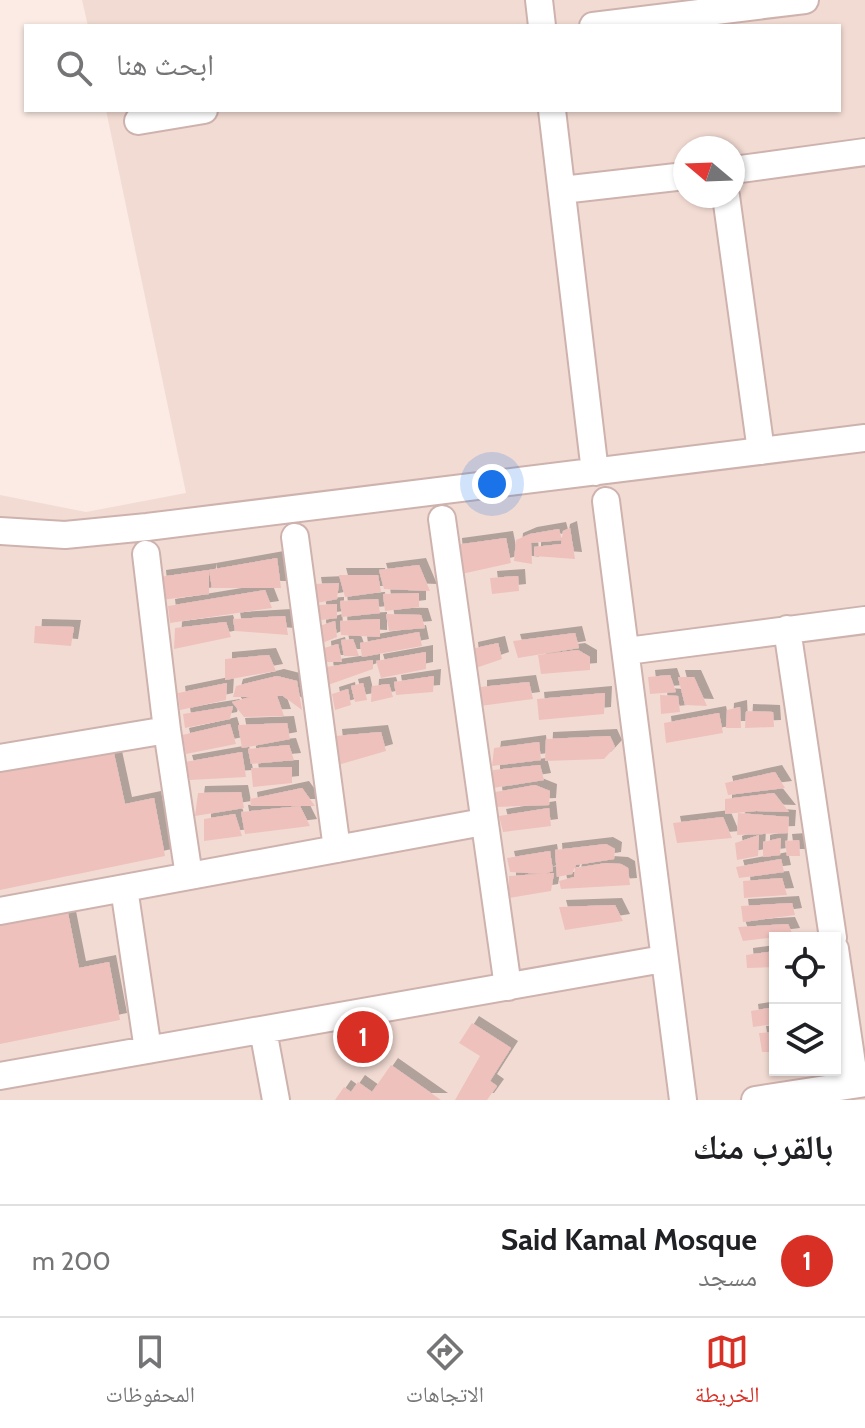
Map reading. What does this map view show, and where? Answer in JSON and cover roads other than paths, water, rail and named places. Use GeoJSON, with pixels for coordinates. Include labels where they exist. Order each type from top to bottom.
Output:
{"type":"FeatureCollection","features":[{"type":"Feature","properties":{"kind":"street"},"geometry":{"type":"LineString","coordinates":[[539,0],[542,24]]}},
{"type":"Feature","properties":{"kind":"street"},"geometry":{"type":"LineString","coordinates":[[609,24],[805,0]]}},
{"type":"Feature","properties":{"kind":"street"},"geometry":{"type":"LineString","coordinates":[[138,121],[192,112]]}},
{"type":"Feature","properties":{"kind":"street"},"geometry":{"type":"LineString","coordinates":[[552,112],[595,472]]}},
{"type":"Feature","properties":{"kind":"street"},"geometry":{"type":"LineString","coordinates":[[745,168],[865,152]]}},
{"type":"Feature","properties":{"kind":"street"},"geometry":{"type":"LineString","coordinates":[[562,190],[673,177]]}},
{"type":"Feature","properties":{"kind":"street"},"geometry":{"type":"LineString","coordinates":[[728,208],[761,451]]}},
{"type":"Feature","properties":{"kind":"street"},"geometry":{"type":"LineString","coordinates":[[0,531],[65,535],[147,527],[865,438]]}},
{"type":"Feature","properties":{"kind":"street"},"geometry":{"type":"LineString","coordinates":[[606,501],[683,1100]]}},
{"type":"Feature","properties":{"kind":"street"},"geometry":{"type":"LineString","coordinates":[[442,519],[508,987]]}},
{"type":"Feature","properties":{"kind":"street"},"geometry":{"type":"LineString","coordinates":[[295,537],[337,849]]}},
{"type":"Feature","properties":{"kind":"street"},"geometry":{"type":"LineString","coordinates":[[146,554],[167,730],[189,876]]}},
{"type":"Feature","properties":{"kind":"street"},"geometry":{"type":"LineString","coordinates":[[627,651],[865,620]]}},
{"type":"Feature","properties":{"kind":"street"},"geometry":{"type":"LineString","coordinates":[[787,629],[832,932]]}},
{"type":"Feature","properties":{"kind":"street"},"geometry":{"type":"LineString","coordinates":[[0,758],[167,730]]}},
{"type":"Feature","properties":{"kind":"street"},"geometry":{"type":"LineString","coordinates":[[0,911],[483,822]]}},
{"type":"Feature","properties":{"kind":"street"},"geometry":{"type":"LineString","coordinates":[[124,888],[148,1050]]}},
{"type":"Feature","properties":{"kind":"street"},"geometry":{"type":"LineString","coordinates":[[0,1076],[663,959]]}},
{"type":"Feature","properties":{"kind":"street"},"geometry":{"type":"LineString","coordinates":[[755,1100],[860,1083],[841,981]]}},
{"type":"Feature","properties":{"kind":"street"},"geometry":{"type":"LineString","coordinates":[[263,1030],[276,1100]]}},
{"type":"Feature","properties":{"kind":"place","name":"Said Kamal Mosque"},"geometry":{"type":"Point","coordinates":[363,1037]}}]}
